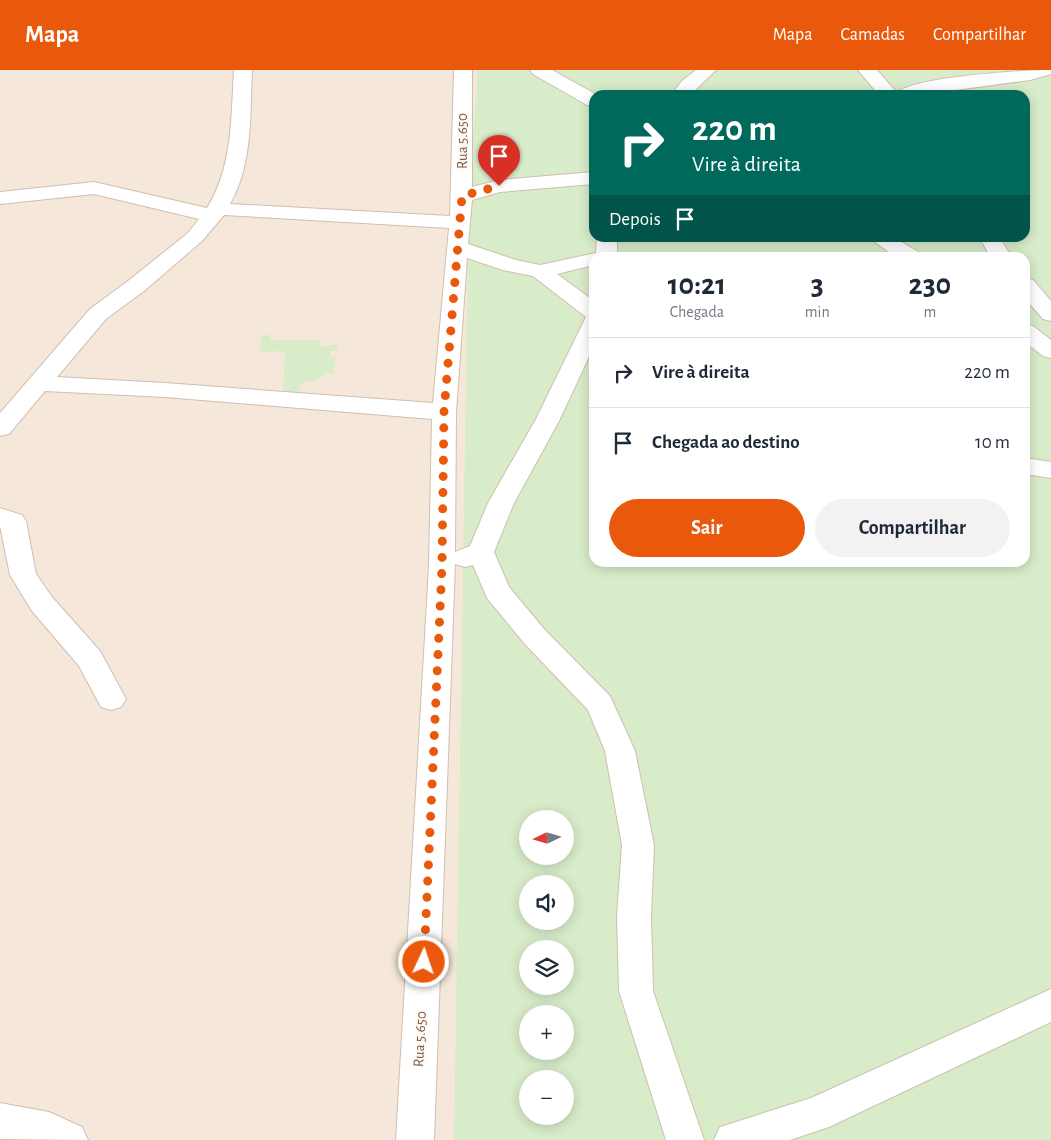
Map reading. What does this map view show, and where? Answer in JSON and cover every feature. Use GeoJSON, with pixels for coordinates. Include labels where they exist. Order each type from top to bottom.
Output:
{"type":"FeatureCollection","features":[{"type":"Feature","properties":{"kind":"street"},"geometry":{"type":"LineString","coordinates":[[0,428],[98,314],[136,286],[195,237],[215,212],[226,194],[234,169],[240,129],[243,70]]}},
{"type":"Feature","properties":{"kind":"street","name":"Rua 5.650"},"geometry":{"type":"LineString","coordinates":[[415,1140],[442,566],[444,412],[462,196],[463,70]]}},
{"type":"Feature","properties":{"kind":"street"},"geometry":{"type":"LineString","coordinates":[[539,70],[589,98]]}},
{"type":"Feature","properties":{"kind":"street"},"geometry":{"type":"LineString","coordinates":[[685,83],[707,70]]}},
{"type":"Feature","properties":{"kind":"street"},"geometry":{"type":"LineString","coordinates":[[867,70],[885,90]]}},
{"type":"Feature","properties":{"kind":"street"},"geometry":{"type":"LineString","coordinates":[[913,89],[1030,75],[1047,70]]}},
{"type":"Feature","properties":{"kind":"street"},"geometry":{"type":"LineString","coordinates":[[462,196],[499,186],[589,178]]}},
{"type":"Feature","properties":{"kind":"street"},"geometry":{"type":"LineString","coordinates":[[0,198],[94,188],[215,212],[460,236],[511,265],[540,271],[589,308]]}},
{"type":"Feature","properties":{"kind":"street"},"geometry":{"type":"LineString","coordinates":[[888,242],[903,252]]}},
{"type":"Feature","properties":{"kind":"street"},"geometry":{"type":"LineString","coordinates":[[540,271],[589,258]]}},
{"type":"Feature","properties":{"kind":"street"},"geometry":{"type":"LineString","coordinates":[[1030,290],[1051,314]]}},
{"type":"Feature","properties":{"kind":"street"},"geometry":{"type":"LineString","coordinates":[[442,566],[480,552],[501,503],[547,421],[589,332]]}},
{"type":"Feature","properties":{"kind":"street"},"geometry":{"type":"LineString","coordinates":[[1030,334],[1051,351]]}},
{"type":"Feature","properties":{"kind":"street"},"geometry":{"type":"LineString","coordinates":[[38,383],[165,390],[444,412]]}},
{"type":"Feature","properties":{"kind":"street"},"geometry":{"type":"LineString","coordinates":[[1030,467],[1051,470]]}},
{"type":"Feature","properties":{"kind":"street"},"geometry":{"type":"LineString","coordinates":[[0,517],[13,521],[23,575],[42,604],[90,659],[111,699]]}},
{"type":"Feature","properties":{"kind":"street"},"geometry":{"type":"LineString","coordinates":[[480,552],[497,591],[534,636],[600,704],[620,751],[638,845],[634,916],[636,990],[685,1140]]}},
{"type":"Feature","properties":{"kind":"street"},"geometry":{"type":"LineString","coordinates":[[733,1140],[816,1114],[1051,1005]]}},
{"type":"Feature","properties":{"kind":"street"},"geometry":{"type":"LineString","coordinates":[[0,1121],[49,1130],[69,1140]]}},
{"type":"Feature","properties":{"kind":"shaded area"},"geometry":{"type":"Polygon","coordinates":[[[0,70],[1051,70],[1051,1140],[0,1140],[0,70]]]}},
{"type":"Feature","properties":{"kind":"green space"},"geometry":{"type":"Polygon","coordinates":[[[478,70],[1051,70],[1051,1140],[454,1140],[469,190],[478,70]]]}},
{"type":"Feature","properties":{"kind":"green space"},"geometry":{"type":"Polygon","coordinates":[[[262,334],[271,336],[270,340],[320,340],[319,347],[339,344],[337,351],[330,351],[330,357],[336,357],[333,374],[327,373],[317,380],[301,383],[299,396],[283,395],[285,351],[259,352],[262,334]]]}},
{"type":"Feature","properties":{"kind":"route"},"geometry":{"type":"LineString","coordinates":[[424,962],[442,566],[444,412],[462,196],[499,186]]}}]}
